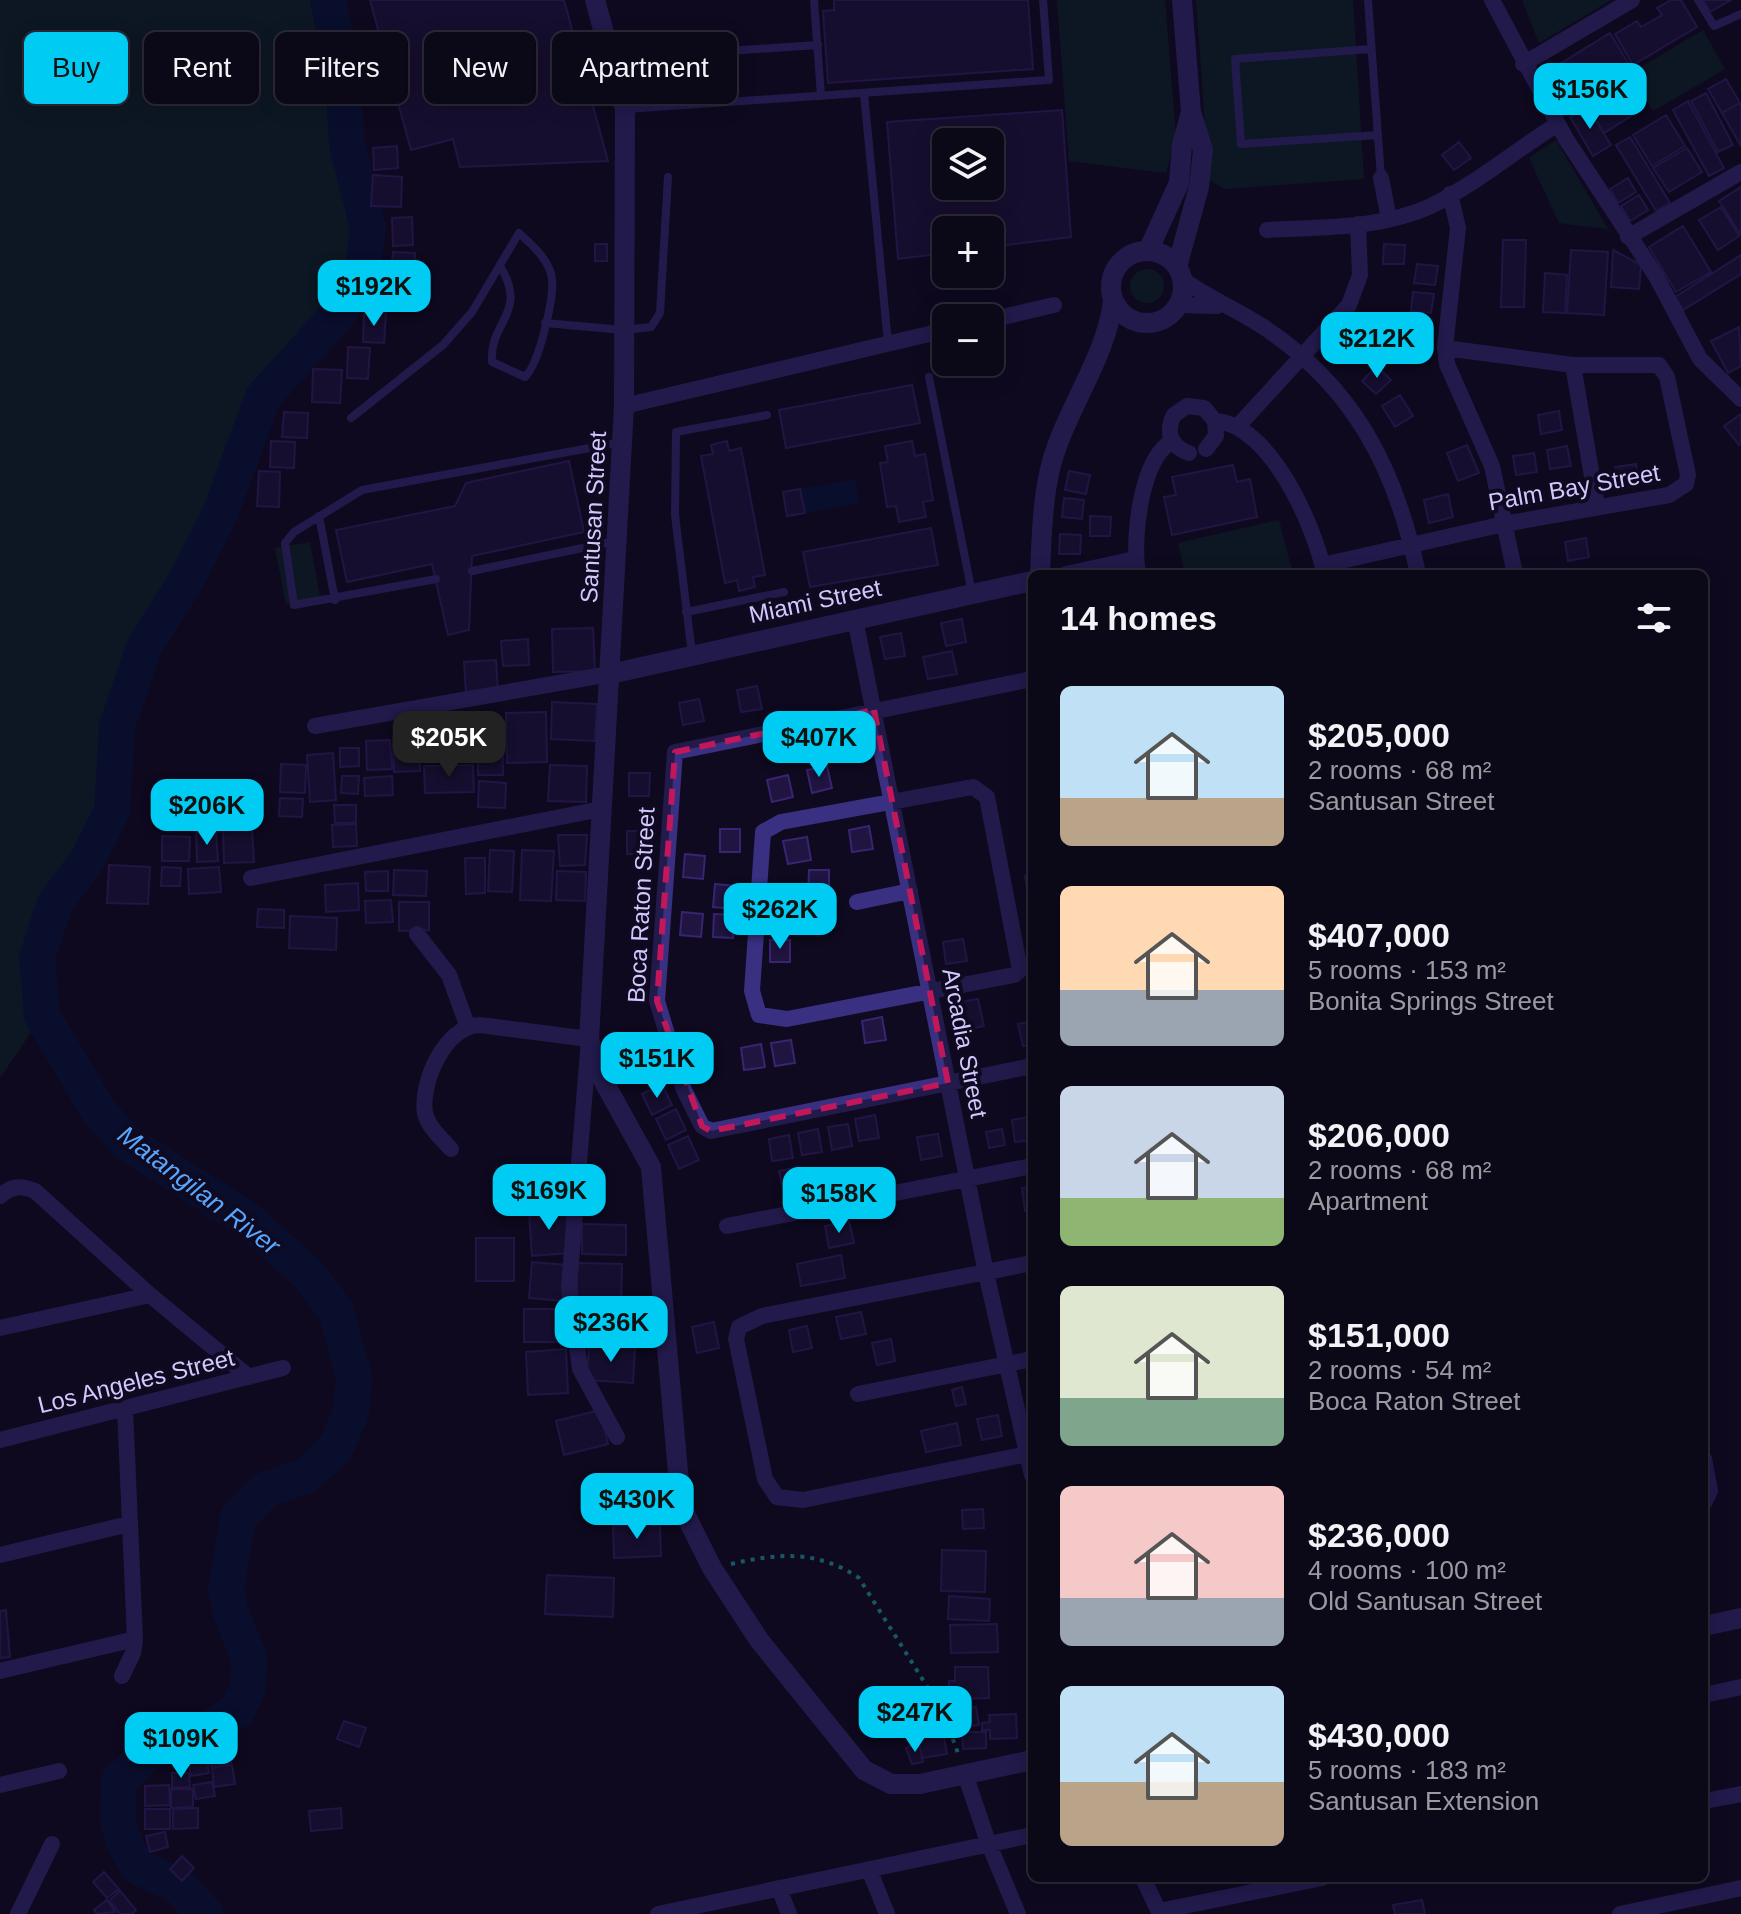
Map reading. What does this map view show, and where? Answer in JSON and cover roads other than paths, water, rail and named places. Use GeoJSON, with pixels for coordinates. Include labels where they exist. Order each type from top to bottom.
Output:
{"type":"FeatureCollection","features":[{"type":"Feature","properties":{"kind":"street","name":"Santusan Street"},"geometry":{"type":"LineString","coordinates":[[589,1039],[624,406],[625,109],[595,0]]}},
{"type":"Feature","properties":{"kind":"street"},"geometry":{"type":"LineString","coordinates":[[1113,302],[1133,321],[1154,323],[1173,313],[1179,305],[1180,273],[1199,187],[1203,150],[1191,112],[1182,0]]}},
{"type":"Feature","properties":{"kind":"street"},"geometry":{"type":"LineString","coordinates":[[1492,0],[1523,64],[1628,237],[1656,276],[1700,359],[1741,399]]}},
{"type":"Feature","properties":{"kind":"street"},"geometry":{"type":"LineString","coordinates":[[1523,64],[1632,0]]}},
{"type":"Feature","properties":{"kind":"street"},"geometry":{"type":"LineString","coordinates":[[1148,251],[1179,183],[1182,145],[1191,112]]}},
{"type":"Feature","properties":{"kind":"street"},"geometry":{"type":"LineString","coordinates":[[1267,230],[1358,224],[1389,219],[1432,205],[1550,129]]}},
{"type":"Feature","properties":{"kind":"street"},"geometry":{"type":"LineString","coordinates":[[1628,237],[1741,172]]}},
{"type":"Feature","properties":{"kind":"street"},"geometry":{"type":"LineString","coordinates":[[1381,178],[1389,219]]}},
{"type":"Feature","properties":{"kind":"street"},"geometry":{"type":"LineString","coordinates":[[1450,194],[1458,228],[1445,348],[1447,364],[1492,466],[1514,570]]}},
{"type":"Feature","properties":{"kind":"street"},"geometry":{"type":"LineString","coordinates":[[1239,425],[1349,305],[1357,291],[1358,224]]}},
{"type":"Feature","properties":{"kind":"street"},"geometry":{"type":"LineString","coordinates":[[1040,570],[1042,515],[1056,449],[1104,345],[1116,267],[1136,252],[1148,251],[1169,258],[1180,273],[1227,308],[1259,324],[1304,355],[1358,418],[1383,459],[1417,570]]}},
{"type":"Feature","properties":{"kind":"street"},"geometry":{"type":"LineString","coordinates":[[1004,317],[1054,305]]}},
{"type":"Feature","properties":{"kind":"street"},"geometry":{"type":"LineString","coordinates":[[1179,305],[1227,308]]}},
{"type":"Feature","properties":{"kind":"street"},"geometry":{"type":"LineString","coordinates":[[1104,345],[1133,321]]}},
{"type":"Feature","properties":{"kind":"street"},"geometry":{"type":"LineString","coordinates":[[624,406],[932,333]]}},
{"type":"Feature","properties":{"kind":"street","name":"Palm Bay Street"},"geometry":{"type":"LineString","coordinates":[[1324,570],[1411,544],[1597,506],[1669,495],[1686,484],[1688,475],[1665,370],[1650,363],[1573,365],[1445,348]]}},
{"type":"Feature","properties":{"kind":"street"},"geometry":{"type":"LineString","coordinates":[[1573,365],[1597,506]]}},
{"type":"Feature","properties":{"kind":"street"},"geometry":{"type":"LineString","coordinates":[[1189,453],[1172,441],[1169,426],[1182,408],[1199,406],[1215,421],[1239,425],[1300,501],[1324,570]]}},
{"type":"Feature","properties":{"kind":"street"},"geometry":{"type":"LineString","coordinates":[[1206,449],[1216,436],[1215,421]]}},
{"type":"Feature","properties":{"kind":"street"},"geometry":{"type":"LineString","coordinates":[[1102,570],[1137,566],[1137,526],[1154,460],[1172,441]]}},
{"type":"Feature","properties":{"kind":"street","name":"Miami Street"},"geometry":{"type":"LineString","coordinates":[[610,674],[1028,582]]}},
{"type":"Feature","properties":{"kind":"street","name":"Arcadia Street"},"geometry":{"type":"LineString","coordinates":[[855,619],[986,1273],[1028,1444]]}},
{"type":"Feature","properties":{"kind":"street"},"geometry":{"type":"LineString","coordinates":[[315,726],[610,674]]}},
{"type":"Feature","properties":{"kind":"street","name":"Boca Raton Street"},"geometry":{"type":"LineString","coordinates":[[1028,680],[675,752],[658,975],[662,1023],[684,1090],[702,1126],[711,1131],[1028,1067]]}},
{"type":"Feature","properties":{"kind":"street"},"geometry":{"type":"LineString","coordinates":[[973,787],[987,797],[1021,962],[1014,975],[787,1019],[759,1015],[754,1004],[759,851],[763,832],[781,822],[892,803],[973,787]]}},
{"type":"Feature","properties":{"kind":"street"},"geometry":{"type":"LineString","coordinates":[[251,878],[601,809]]}},
{"type":"Feature","properties":{"kind":"street"},"geometry":{"type":"LineString","coordinates":[[857,902],[910,891]]}},
{"type":"Feature","properties":{"kind":"street"},"geometry":{"type":"LineString","coordinates":[[417,934],[449,975],[467,1025]]}},
{"type":"Feature","properties":{"kind":"street"},"geometry":{"type":"LineString","coordinates":[[451,1149],[428,1120],[427,1092],[446,1044],[467,1025],[589,1039]]}},
{"type":"Feature","properties":{"kind":"street"},"geometry":{"type":"LineString","coordinates":[[589,1039],[569,1287],[580,1369],[617,1437]]}},
{"type":"Feature","properties":{"kind":"street"},"geometry":{"type":"LineString","coordinates":[[589,1039],[598,1071],[651,1167],[681,1506],[712,1568],[759,1640],[864,1770],[891,1784],[920,1784],[1028,1761]]}},
{"type":"Feature","properties":{"kind":"street"},"geometry":{"type":"LineString","coordinates":[[727,1226],[1028,1167]]}},
{"type":"Feature","properties":{"kind":"street"},"geometry":{"type":"LineString","coordinates":[[0,1196],[9,1188],[22,1186],[35,1191],[150,1295],[249,1377]]}},
{"type":"Feature","properties":{"kind":"street"},"geometry":{"type":"LineString","coordinates":[[1028,1264],[762,1316],[739,1327],[736,1339],[765,1479],[777,1497],[803,1500],[1028,1453]]}},
{"type":"Feature","properties":{"kind":"street"},"geometry":{"type":"LineString","coordinates":[[0,1328],[150,1295]]}},
{"type":"Feature","properties":{"kind":"street"},"geometry":{"type":"LineString","coordinates":[[858,1394],[1028,1360]]}},
{"type":"Feature","properties":{"kind":"street","name":"Los Angeles Street"},"geometry":{"type":"LineString","coordinates":[[0,1440],[283,1368]]}},
{"type":"Feature","properties":{"kind":"street"},"geometry":{"type":"LineString","coordinates":[[122,1676],[133,1653],[135,1639],[125,1409]]}},
{"type":"Feature","properties":{"kind":"street"},"geometry":{"type":"LineString","coordinates":[[0,1555],[129,1524]]}},
{"type":"Feature","properties":{"kind":"street"},"geometry":{"type":"LineString","coordinates":[[1708,1625],[1741,1618]]}},
{"type":"Feature","properties":{"kind":"street"},"geometry":{"type":"LineString","coordinates":[[0,1671],[135,1639]]}},
{"type":"Feature","properties":{"kind":"street"},"geometry":{"type":"LineString","coordinates":[[1708,1694],[1741,1687]]}},
{"type":"Feature","properties":{"kind":"street"},"geometry":{"type":"LineString","coordinates":[[0,1785],[59,1771]]}},
{"type":"Feature","properties":{"kind":"street"},"geometry":{"type":"LineString","coordinates":[[965,1774],[988,1842],[1018,1914]]}},
{"type":"Feature","properties":{"kind":"street"},"geometry":{"type":"LineString","coordinates":[[1708,1800],[1741,1794]]}},
{"type":"Feature","properties":{"kind":"street"},"geometry":{"type":"LineString","coordinates":[[658,1914],[682,1912],[779,1888],[1028,1836]]}},
{"type":"Feature","properties":{"kind":"street"},"geometry":{"type":"LineString","coordinates":[[18,1914],[52,1844]]}},
{"type":"Feature","properties":{"kind":"street"},"geometry":{"type":"LineString","coordinates":[[869,1869],[887,1914]]}},
{"type":"Feature","properties":{"kind":"street"},"geometry":{"type":"LineString","coordinates":[[1145,1882],[1159,1912],[1303,1882]]}},
{"type":"Feature","properties":{"kind":"street"},"geometry":{"type":"LineString","coordinates":[[779,1888],[789,1914]]}},
{"type":"Feature","properties":{"kind":"street"},"geometry":{"type":"LineString","coordinates":[[1620,1914],[1741,1888]]}},
{"type":"Feature","properties":{"kind":"street"},"geometry":{"type":"LineString","coordinates":[[0,1914],[10,1914]]}},
{"type":"Feature","properties":{"kind":"lane"},"geometry":{"type":"LineString","coordinates":[[814,0],[821,96]]}},
{"type":"Feature","properties":{"kind":"lane"},"geometry":{"type":"LineString","coordinates":[[625,109],[1049,80],[1043,0]]}},
{"type":"Feature","properties":{"kind":"lane"},"geometry":{"type":"LineString","coordinates":[[1368,0],[1381,178]]}},
{"type":"Feature","properties":{"kind":"lane"},"geometry":{"type":"LineString","coordinates":[[1698,0],[1714,26],[1741,14]]}},
{"type":"Feature","properties":{"kind":"lane"},"geometry":{"type":"LineString","coordinates":[[737,50],[818,45]]}},
{"type":"Feature","properties":{"kind":"lane"},"geometry":{"type":"LineString","coordinates":[[1371,49],[1235,59],[1241,144],[1378,135]]}},
{"type":"Feature","properties":{"kind":"lane"},"geometry":{"type":"LineString","coordinates":[[864,93],[888,344]]}},
{"type":"Feature","properties":{"kind":"lane"},"geometry":{"type":"LineString","coordinates":[[545,323],[624,330],[651,327],[660,313],[668,177]]}},
{"type":"Feature","properties":{"kind":"lane"},"geometry":{"type":"LineString","coordinates":[[351,418],[443,345],[472,312],[519,233],[539,252],[552,279],[545,323],[532,371],[525,377],[492,362],[491,351],[512,301],[509,281],[500,266]]}},
{"type":"Feature","properties":{"kind":"lane"},"geometry":{"type":"LineString","coordinates":[[929,377],[972,594]]}},
{"type":"Feature","properties":{"kind":"lane"},"geometry":{"type":"LineString","coordinates":[[692,655],[675,515],[676,432],[767,415]]}},
{"type":"Feature","properties":{"kind":"lane"},"geometry":{"type":"LineString","coordinates":[[436,579],[335,600],[294,605],[285,543],[319,516],[362,490],[623,442]]}},
{"type":"Feature","properties":{"kind":"lane"},"geometry":{"type":"LineString","coordinates":[[319,516],[335,600]]}},
{"type":"Feature","properties":{"kind":"lane"},"geometry":{"type":"LineString","coordinates":[[472,571],[618,540]]}},
{"type":"Feature","properties":{"kind":"lane"},"geometry":{"type":"LineString","coordinates":[[686,612],[784,592]]}},
{"type":"Feature","properties":{"kind":"water"},"geometry":{"type":"Polygon","coordinates":[[[855,479],[859,503],[805,513],[800,489],[855,479]]]}},
{"type":"Feature","properties":{"kind":"waterway","name":"Matangilan River"},"geometry":{"type":"LineString","coordinates":[[205,1914],[179,1886],[138,1867],[125,1844],[118,1822],[119,1781],[152,1749],[193,1738],[237,1711],[248,1687],[249,1657],[231,1613],[226,1590],[238,1518],[265,1490],[307,1475],[336,1447],[351,1413],[354,1377],[336,1311],[309,1275],[245,1218],[130,1145],[100,1113],[42,1016],[37,958],[55,903],[88,859],[112,811],[117,726],[144,647],[187,579],[219,516],[263,397],[339,313],[362,275],[368,227],[347,145],[343,79],[328,0]]}}]}
